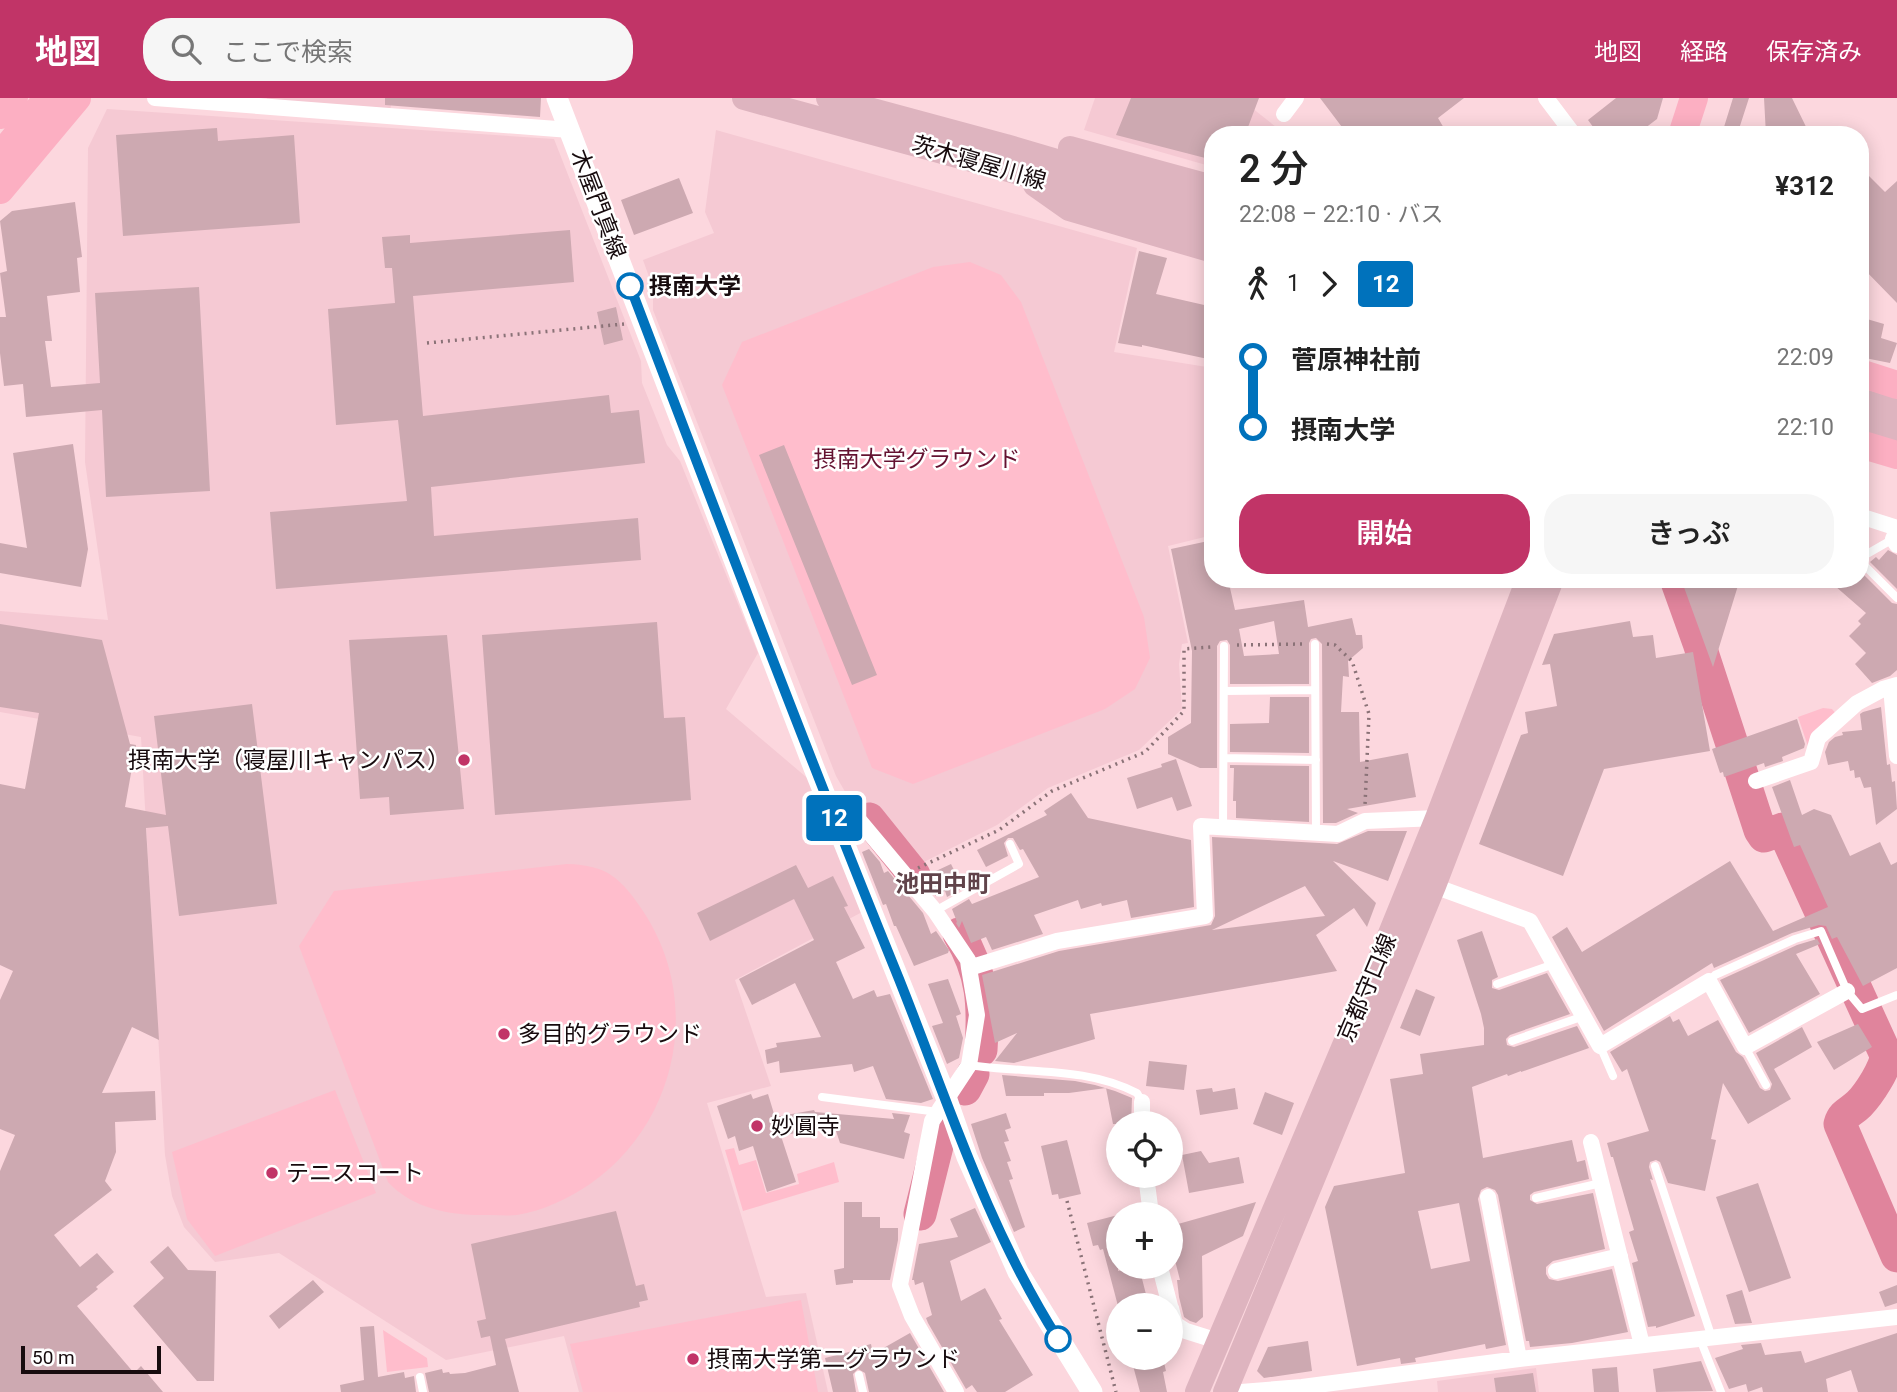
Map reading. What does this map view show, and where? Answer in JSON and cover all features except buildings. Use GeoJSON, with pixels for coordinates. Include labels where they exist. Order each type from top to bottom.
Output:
{"type":"FeatureCollection","features":[{"type":"Feature","properties":{"kind":"highway"},"geometry":{"type":"LineString","coordinates":[[0,115],[14,98]]}},
{"type":"Feature","properties":{"kind":"highway"},"geometry":{"type":"LineString","coordinates":[[0,156],[48,98]]}},
{"type":"Feature","properties":{"kind":"highway"},"geometry":{"type":"LineString","coordinates":[[0,190],[77,98]]}},
{"type":"Feature","properties":{"kind":"highway"},"geometry":{"type":"LineString","coordinates":[[1685,126],[1694,98]]}},
{"type":"Feature","properties":{"kind":"highway"},"geometry":{"type":"LineString","coordinates":[[1869,376],[1897,385]]}},
{"type":"Feature","properties":{"kind":"highway"},"geometry":{"type":"LineString","coordinates":[[1869,447],[1897,455]]}},
{"type":"Feature","properties":{"kind":"main road","name":"木屋門真線"},"geometry":{"type":"LineString","coordinates":[[557,98],[942,1105],[1018,1272],[1092,1392]]}},
{"type":"Feature","properties":{"kind":"main road","name":"茨木寝屋川線"},"geometry":{"type":"LineString","coordinates":[[744,98],[1204,227]]}},
{"type":"Feature","properties":{"kind":"main road","name":"茨木寝屋川線"},"geometry":{"type":"LineString","coordinates":[[828,98],[1006,146],[1204,204]]}},
{"type":"Feature","properties":{"kind":"main road"},"geometry":{"type":"LineString","coordinates":[[1006,146],[1064,146],[1204,185]]}},
{"type":"Feature","properties":{"kind":"main road"},"geometry":{"type":"LineString","coordinates":[[1018,173],[1069,209],[1204,248]]}},
{"type":"Feature","properties":{"kind":"main road"},"geometry":{"type":"LineString","coordinates":[[1869,403],[1897,411]]}},
{"type":"Feature","properties":{"kind":"main road"},"geometry":{"type":"LineString","coordinates":[[1869,425],[1897,433]]}},
{"type":"Feature","properties":{"kind":"main road","name":"京都守口線"},"geometry":{"type":"LineString","coordinates":[[1197,1392],[1359,1010],[1437,818],[1525,588]]}},
{"type":"Feature","properties":{"kind":"main road","name":"京都守口線"},"geometry":{"type":"LineString","coordinates":[[1225,1392],[1434,886],[1549,588]]}},
{"type":"Feature","properties":{"kind":"street"},"geometry":{"type":"LineString","coordinates":[[155,98],[570,130]]}},
{"type":"Feature","properties":{"kind":"street"},"geometry":{"type":"LineString","coordinates":[[1284,114],[1296,98]]}},
{"type":"Feature","properties":{"kind":"street"},"geometry":{"type":"LineString","coordinates":[[1546,98],[1567,126]]}},
{"type":"Feature","properties":{"kind":"street"},"geometry":{"type":"LineString","coordinates":[[1869,521],[1896,535]]}},
{"type":"Feature","properties":{"kind":"street"},"geometry":{"type":"LineString","coordinates":[[1756,781],[1811,762],[1818,738],[1857,703],[1894,686],[1897,756]]}},
{"type":"Feature","properties":{"kind":"street"},"geometry":{"type":"LineString","coordinates":[[827,800],[842,800],[938,909],[974,966],[977,1015],[969,1065],[932,1121],[900,1285],[912,1316],[956,1392]]}},
{"type":"Feature","properties":{"kind":"street"},"geometry":{"type":"LineString","coordinates":[[974,966],[1057,941],[1205,916],[1202,826],[1338,834],[1365,821],[1437,818]]}},
{"type":"Feature","properties":{"kind":"street"},"geometry":{"type":"LineString","coordinates":[[1434,886],[1530,921],[1600,1046],[1709,981],[1745,1046],[1847,991]]}},
{"type":"Feature","properties":{"kind":"street"},"geometry":{"type":"LineString","coordinates":[[1142,1102],[1142,1111]]}},
{"type":"Feature","properties":{"kind":"street"},"geometry":{"type":"LineString","coordinates":[[1591,1142],[1642,1345]]}},
{"type":"Feature","properties":{"kind":"street"},"geometry":{"type":"LineString","coordinates":[[1489,1197],[1519,1359]]}},
{"type":"Feature","properties":{"kind":"street"},"geometry":{"type":"LineString","coordinates":[[1556,1271],[1620,1256]]}},
{"type":"Feature","properties":{"kind":"street"},"geometry":{"type":"LineString","coordinates":[[1241,1392],[1393,1384],[1519,1359],[1897,1317]]}},
{"type":"Feature","properties":{"kind":"street"},"geometry":{"type":"LineString","coordinates":[[1183,1329],[1218,1341]]}},
{"type":"Feature","properties":{"kind":"lane"},"geometry":{"type":"LineString","coordinates":[[1869,553],[1896,535]]}},
{"type":"Feature","properties":{"kind":"lane"},"geometry":{"type":"LineString","coordinates":[[1869,568],[1897,598]]}},
{"type":"Feature","properties":{"kind":"lane"},"geometry":{"type":"LineString","coordinates":[[1315,644],[1316,833]]}},
{"type":"Feature","properties":{"kind":"lane"},"geometry":{"type":"LineString","coordinates":[[1223,828],[1224,646]]}},
{"type":"Feature","properties":{"kind":"lane"},"geometry":{"type":"LineString","coordinates":[[1224,691],[1315,690]]}},
{"type":"Feature","properties":{"kind":"lane"},"geometry":{"type":"LineString","coordinates":[[1224,758],[1316,760]]}},
{"type":"Feature","properties":{"kind":"lane"},"geometry":{"type":"LineString","coordinates":[[938,909],[1019,864],[1010,844]]}},
{"type":"Feature","properties":{"kind":"lane"},"geometry":{"type":"LineString","coordinates":[[1709,981],[1715,975],[1795,939],[1821,931],[1847,991],[1862,1009],[1897,995]]}},
{"type":"Feature","properties":{"kind":"lane"},"geometry":{"type":"LineString","coordinates":[[1497,984],[1554,964]]}},
{"type":"Feature","properties":{"kind":"lane"},"geometry":{"type":"LineString","coordinates":[[1512,1041],[1584,1016]]}},
{"type":"Feature","properties":{"kind":"lane"},"geometry":{"type":"LineString","coordinates":[[1600,1046],[1613,1076]]}},
{"type":"Feature","properties":{"kind":"lane"},"geometry":{"type":"LineString","coordinates":[[1745,1046],[1766,1085]]}},
{"type":"Feature","properties":{"kind":"lane"},"geometry":{"type":"LineString","coordinates":[[969,1065],[1000,1070],[1070,1072],[1120,1084],[1137,1093],[1142,1102]]}},
{"type":"Feature","properties":{"kind":"lane"},"geometry":{"type":"LineString","coordinates":[[822,1097],[942,1105]]}},
{"type":"Feature","properties":{"kind":"lane"},"geometry":{"type":"LineString","coordinates":[[1655,1166],[1721,1392]]}},
{"type":"Feature","properties":{"kind":"lane"},"geometry":{"type":"LineString","coordinates":[[1536,1198],[1602,1182]]}},
{"type":"Feature","properties":{"kind":"lane"},"geometry":{"type":"LineString","coordinates":[[859,1375],[863,1392]]}},
{"type":"Feature","properties":{"kind":"lane"},"geometry":{"type":"LineString","coordinates":[[420,1377],[423,1392]]}},
{"type":"Feature","properties":{"kind":"path"},"geometry":{"type":"LineString","coordinates":[[427,343],[629,323]]}},
{"type":"Feature","properties":{"kind":"path"},"geometry":{"type":"LineString","coordinates":[[914,870],[999,830],[1052,791],[1145,752],[1184,711],[1184,649],[1335,645],[1352,661],[1369,714],[1365,821]]}},
{"type":"Feature","properties":{"kind":"path"},"geometry":{"type":"LineString","coordinates":[[1067,1201],[1116,1392]]}},
{"type":"Feature","properties":{"kind":"shaded area"},"geometry":{"type":"Polygon","coordinates":[[[267,98],[392,98],[390,112],[266,102],[267,98]]]}},
{"type":"Feature","properties":{"kind":"shaded area"},"geometry":{"type":"Polygon","coordinates":[[[1095,98],[1251,98],[1247,104],[1275,126],[1204,126],[1204,164],[1084,130],[1095,98]]]}},
{"type":"Feature","properties":{"kind":"shaded area","name":"摂南大学（寝屋川キャンパス）"},"geometry":{"type":"Polygon","coordinates":[[[107,109],[554,139],[641,361],[642,383],[667,445],[680,461],[758,653],[726,709],[812,782],[864,911],[735,980],[771,1086],[707,1103],[766,1297],[806,1293],[828,1392],[579,1392],[564,1336],[446,1360],[279,1253],[215,1262],[184,1227],[172,1196],[165,1155],[141,737],[0,712],[0,611],[108,620],[85,462],[88,148],[107,109]]]}},
{"type":"Feature","properties":{"kind":"shaded area"},"geometry":{"type":"Polygon","coordinates":[[[716,130],[1137,248],[1114,352],[1204,367],[1204,537],[1168,546],[1188,643],[1182,644],[1179,664],[1182,709],[1139,750],[1048,788],[997,825],[912,868],[875,821],[863,815],[851,802],[836,776],[653,310],[653,288],[643,260],[714,233],[705,212],[716,130]]]}},
{"type":"Feature","properties":{"kind":"shaded area"},"geometry":{"type":"Polygon","coordinates":[[[1536,1368],[1539,1392],[1438,1392],[1437,1381],[1536,1368]]]}},
{"type":"Feature","properties":{"kind":"green space","name":"摂南大学グラウンド"},"geometry":{"type":"Polygon","coordinates":[[[970,262],[1001,275],[1021,302],[1144,617],[1150,658],[1135,689],[1105,709],[913,784],[872,768],[722,385],[742,342],[933,267],[970,262]]]}},
{"type":"Feature","properties":{"kind":"green space"},"geometry":{"type":"Polygon","coordinates":[[[1823,708],[1832,709],[1836,714],[1810,752],[1798,717],[1823,708]]]}},
{"type":"Feature","properties":{"kind":"green space","name":"多目的グラウンド"},"geometry":{"type":"Polygon","coordinates":[[[567,864],[593,867],[620,882],[643,911],[662,946],[672,983],[676,1021],[672,1058],[661,1095],[644,1128],[620,1158],[590,1184],[555,1203],[517,1215],[462,1214],[422,1205],[388,1182],[299,946],[334,891],[567,864]]]}},
{"type":"Feature","properties":{"kind":"green space","name":"テニスコート"},"geometry":{"type":"Polygon","coordinates":[[[335,1090],[376,1193],[215,1256],[187,1219],[172,1152],[335,1090]]]}},
{"type":"Feature","properties":{"kind":"green space"},"geometry":{"type":"Polygon","coordinates":[[[734,1148],[739,1165],[756,1160],[766,1193],[799,1184],[797,1174],[834,1162],[839,1182],[743,1211],[725,1150],[734,1148]]]}},
{"type":"Feature","properties":{"kind":"green space","name":"摂南大学第二グラウンド"},"geometry":{"type":"Polygon","coordinates":[[[801,1300],[818,1392],[583,1392],[570,1344],[801,1300]]]}},
{"type":"Feature","properties":{"kind":"green space"},"geometry":{"type":"Polygon","coordinates":[[[383,1330],[427,1358],[428,1367],[387,1372],[383,1330]]]}},
{"type":"Feature","properties":{"kind":"waterway"},"geometry":{"type":"LineString","coordinates":[[1679,588],[1760,830],[1764,836],[1783,829],[1886,1055],[1872,1088],[1859,1104],[1843,1117],[1840,1124],[1897,1256]]}},
{"type":"Feature","properties":{"kind":"waterway"},"geometry":{"type":"LineString","coordinates":[[869,819],[914,875]]}},
{"type":"Feature","properties":{"kind":"waterway"},"geometry":{"type":"LineString","coordinates":[[959,934],[973,962],[980,990],[981,1050]]}},
{"type":"Feature","properties":{"kind":"waterway"},"geometry":{"type":"LineString","coordinates":[[965,1089],[973,1074]]}},
{"type":"Feature","properties":{"kind":"waterway"},"geometry":{"type":"LineString","coordinates":[[920,1214],[944,1118]]}},
{"type":"Feature","properties":{"kind":"bus line","name":"12"},"geometry":{"type":"LineString","coordinates":[[630,286],[820,784],[946,1097],[967,1157],[1018,1272],[1058,1339]]}},
{"type":"Feature","properties":{"kind":"place","name":"摂南大学"},"geometry":{"type":"Point","coordinates":[630,286]}},
{"type":"Feature","properties":{"kind":"place","name":"摂南大学（寝屋川キャンパス）"},"geometry":{"type":"Point","coordinates":[464,760]}},
{"type":"Feature","properties":{"kind":"place","name":"多目的グラウンド"},"geometry":{"type":"Point","coordinates":[504,1034]}},
{"type":"Feature","properties":{"kind":"place","name":"妙圓寺"},"geometry":{"type":"Point","coordinates":[757,1126]}},
{"type":"Feature","properties":{"kind":"place","name":"テニスコート"},"geometry":{"type":"Point","coordinates":[272,1173]}},
{"type":"Feature","properties":{"kind":"place","name":"摂南大学第二グラウンド"},"geometry":{"type":"Point","coordinates":[693,1359]}},
{"type":"Feature","properties":{"kind":"district","name":"池田中町"},"geometry":{"type":"Point","coordinates":[943,884]}}]}
